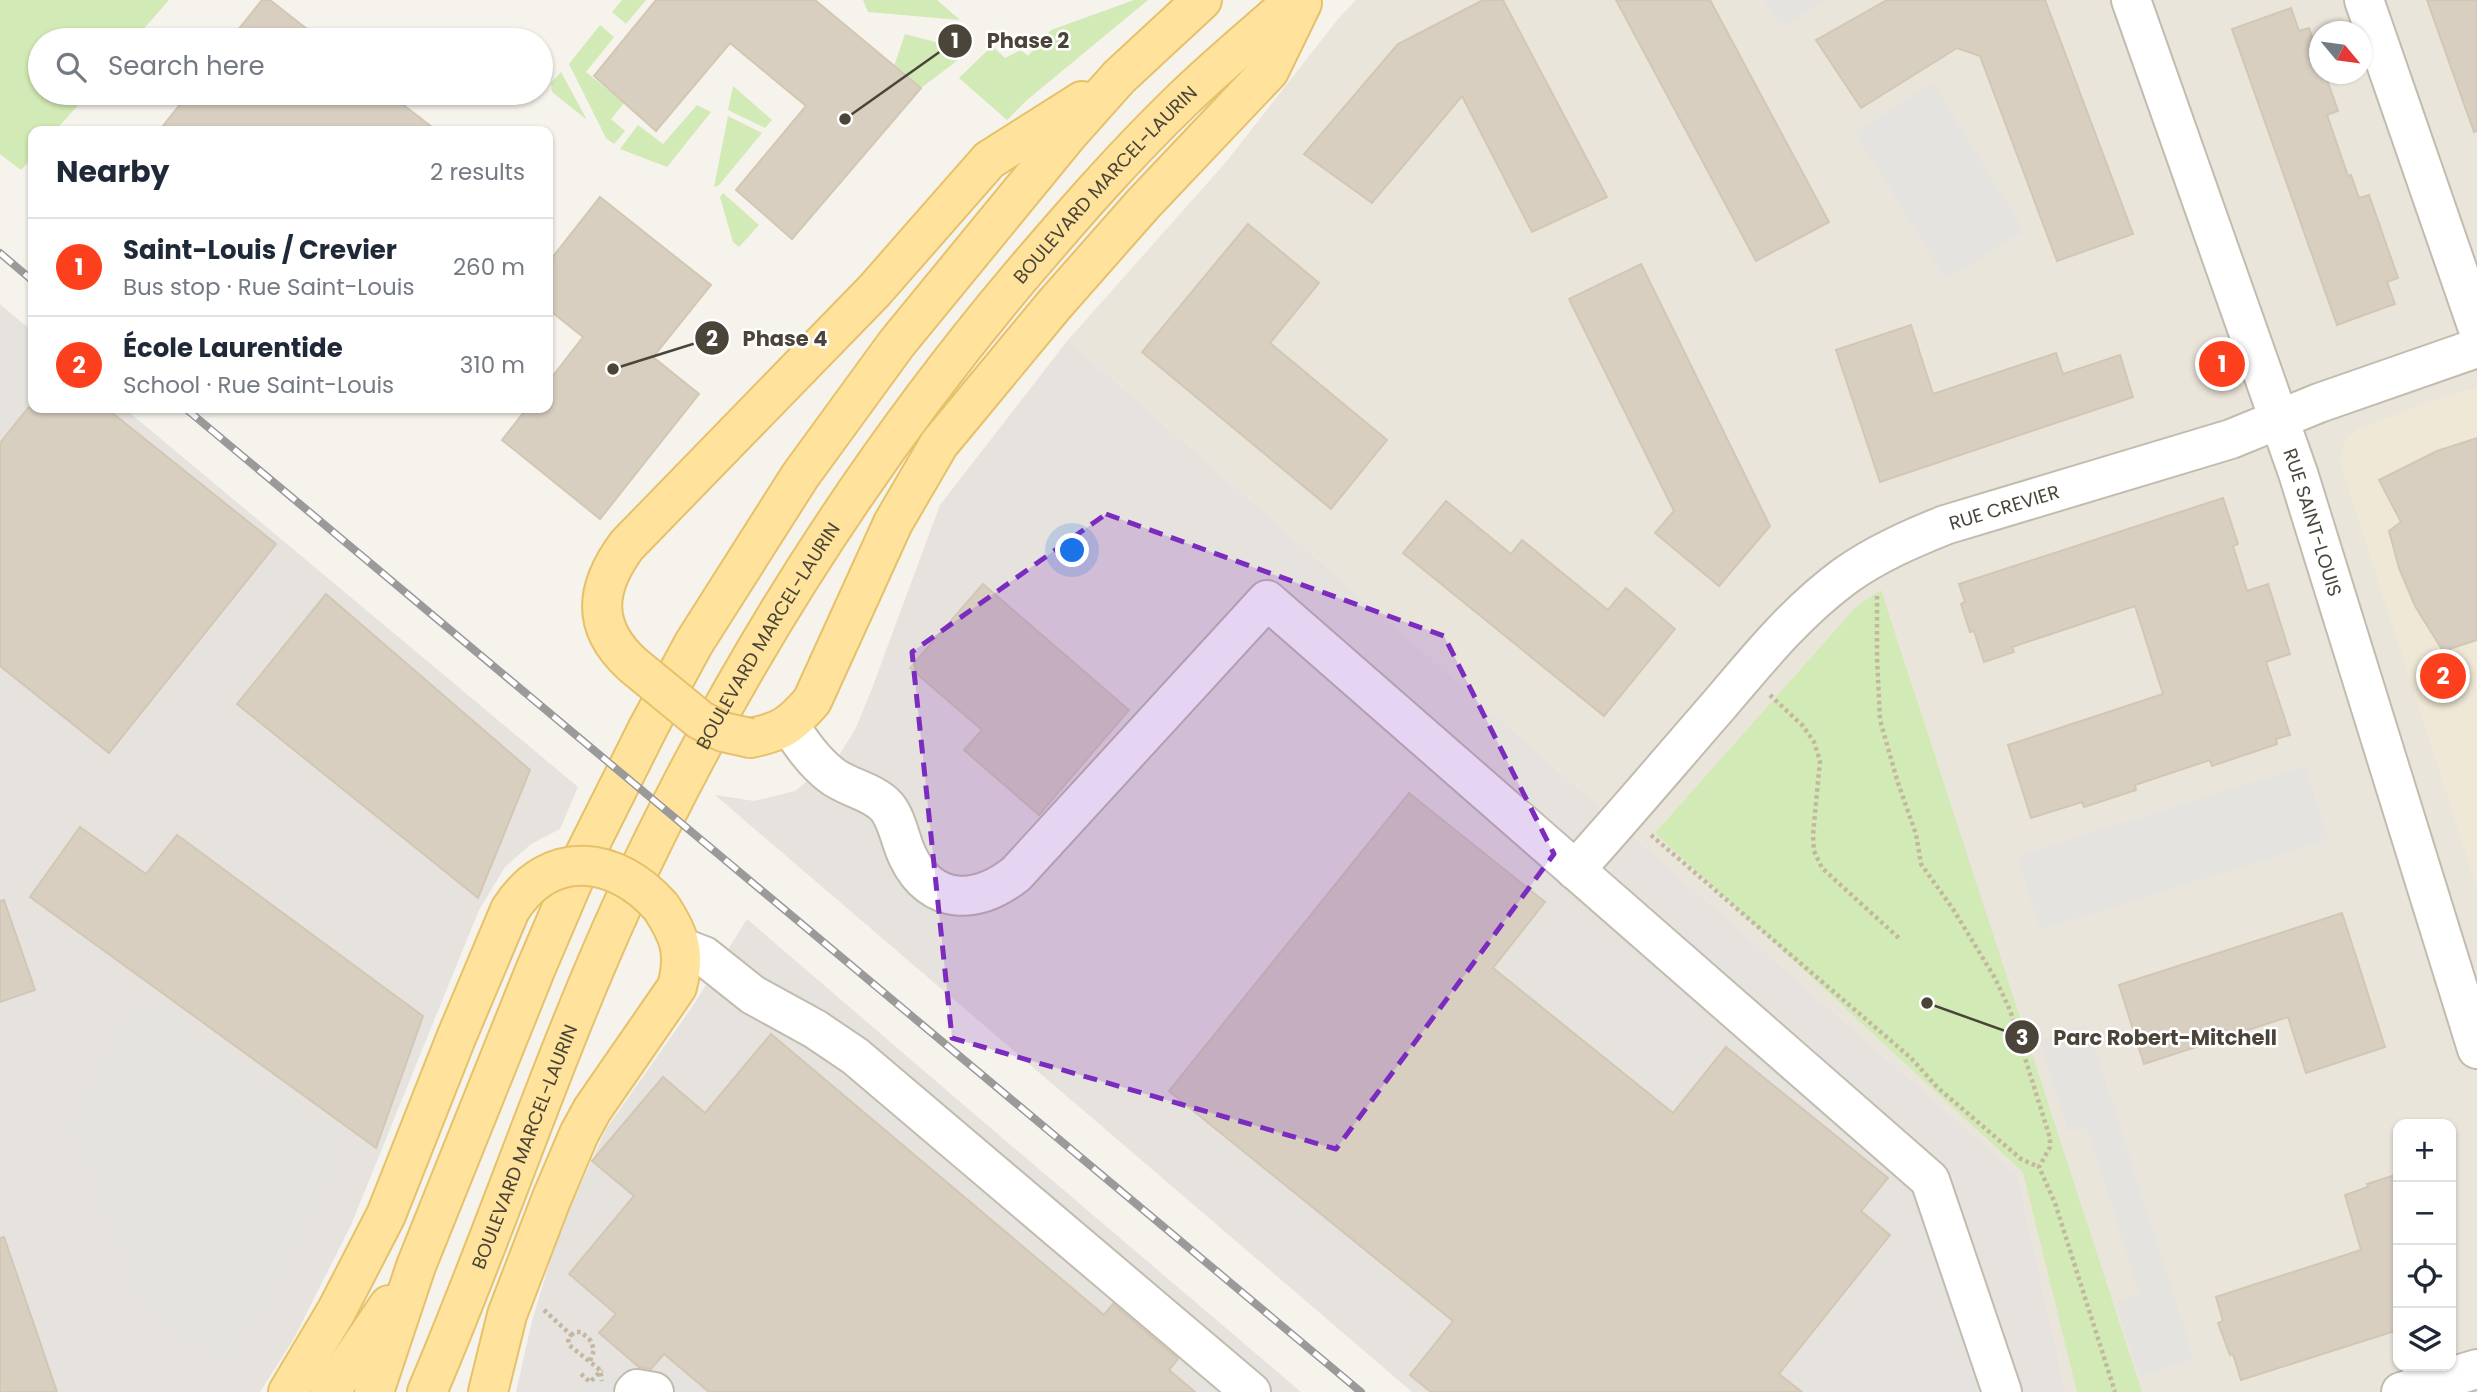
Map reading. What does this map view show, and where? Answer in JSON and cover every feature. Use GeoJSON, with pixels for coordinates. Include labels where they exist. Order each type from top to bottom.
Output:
{"type":"FeatureCollection","features":[{"type":"Feature","properties":{"kind":"main road"},"geometry":{"type":"LineString","coordinates":[[374,1392],[416,1266],[536,968],[583,858],[694,643],[800,476],[881,364],[1023,187],[1119,77],[1202,0]]}},
{"type":"Feature","properties":{"kind":"main road"},"geometry":{"type":"LineString","coordinates":[[1119,77],[989,160],[887,277],[627,545],[614,563],[602,598],[603,617],[610,638],[619,652],[633,665],[700,720],[723,732],[750,738],[782,730],[812,701],[853,605],[893,523],[939,444],[1054,305],[1143,204],[1269,71],[1304,0]]}},
{"type":"Feature","properties":{"kind":"main road","name":"BOULEVARD MARCEL-LAURIN"},"geometry":{"type":"LineString","coordinates":[[427,1392],[564,1045],[624,903],[746,666],[795,585],[852,498],[930,388],[1046,246],[1175,107],[1273,7]]}},
{"type":"Feature","properties":{"kind":"main road"},"geometry":{"type":"LineString","coordinates":[[288,1392],[337,1310],[386,1215],[510,910],[520,895],[542,877],[570,866],[605,868],[627,878],[660,907],[673,926],[681,951],[681,971],[677,988],[592,1110],[571,1152],[507,1315],[488,1392]]}},
{"type":"Feature","properties":{"kind":"main road"},"geometry":{"type":"LineString","coordinates":[[330,1392],[416,1266]]}},
{"type":"Feature","properties":{"kind":"main road"},"geometry":{"type":"LineString","coordinates":[[449,1341],[449,1392]]}},
{"type":"Feature","properties":{"kind":"street","name":"RUE SAINT-LOUIS"},"geometry":{"type":"LineString","coordinates":[[2131,0],[2280,419],[2477,1049]]}},
{"type":"Feature","properties":{"kind":"street"},"geometry":{"type":"LineString","coordinates":[[2364,0],[2477,326]]}},
{"type":"Feature","properties":{"kind":"street","name":"RUE CREVIER"},"geometry":{"type":"LineString","coordinates":[[1575,870],[1637,823],[1786,627],[1832,586],[1875,557],[1904,541],[1945,525],[2231,439],[2319,403],[2477,348]]}},
{"type":"Feature","properties":{"kind":"street"},"geometry":{"type":"LineString","coordinates":[[789,725],[808,752],[832,776],[886,806],[894,819],[910,861],[931,885],[951,896],[966,897],[1002,885],[1016,874],[1267,600],[1930,1180],[2002,1392]]}},
{"type":"Feature","properties":{"kind":"street"},"geometry":{"type":"LineString","coordinates":[[681,951],[691,951],[704,956],[753,995],[815,1029],[855,1056],[1251,1392]]}},
{"type":"Feature","properties":{"kind":"street"},"geometry":{"type":"LineString","coordinates":[[2401,1392],[2477,1369]]}},
{"type":"Feature","properties":{"kind":"street"},"geometry":{"type":"LineString","coordinates":[[634,1392],[637,1389],[654,1392]]}},
{"type":"Feature","properties":{"kind":"path"},"geometry":{"type":"LineString","coordinates":[[1876,590],[1880,720],[1916,834],[1921,864],[1941,890],[1995,978],[2015,1024],[2050,1138],[2050,1147],[2039,1167]]}},
{"type":"Feature","properties":{"kind":"path"},"geometry":{"type":"LineString","coordinates":[[1767,692],[1803,726],[1814,742],[1820,761],[1814,851],[1822,868],[1901,940]]}},
{"type":"Feature","properties":{"kind":"path"},"geometry":{"type":"LineString","coordinates":[[1637,823],[1843,998],[1911,1058],[1956,1104],[2021,1159],[2039,1167],[2055,1203],[2115,1392]]}},
{"type":"Feature","properties":{"kind":"path"},"geometry":{"type":"LineString","coordinates":[[541,1307],[571,1335]]}},
{"type":"Feature","properties":{"kind":"path"},"geometry":{"type":"LineString","coordinates":[[581,1374],[590,1382],[600,1370],[590,1362],[569,1345],[568,1338],[575,1332],[581,1332],[591,1341],[594,1350],[590,1362]]}},
{"type":"Feature","properties":{"kind":"highlighted area"},"geometry":{"type":"Polygon","coordinates":[[[1106,514],[1444,636],[1554,854],[1336,1149],[952,1038],[912,652],[1106,514]]]}},
{"type":"Feature","properties":{"kind":"shaded area"},"geometry":{"type":"Polygon","coordinates":[[[1356,0],[2477,0],[2477,1392],[2066,1392],[2017,1173],[1068,340],[1226,162],[1338,19],[1356,0]]]}},
{"type":"Feature","properties":{"kind":"shaded area"},"geometry":{"type":"Polygon","coordinates":[[[1764,0],[1825,0],[1782,28],[1764,0]]]}},
{"type":"Feature","properties":{"kind":"shaded area"},"geometry":{"type":"Polygon","coordinates":[[[1933,83],[2024,231],[1946,279],[1855,132],[1933,83]]]}},
{"type":"Feature","properties":{"kind":"shaded area"},"geometry":{"type":"Polygon","coordinates":[[[0,304],[28,328],[28,413],[130,413],[578,787],[560,829],[531,844],[505,867],[479,910],[351,1225],[293,1340],[260,1392],[0,1392],[0,304]]]}},
{"type":"Feature","properties":{"kind":"shaded area"},"geometry":{"type":"Polygon","coordinates":[[[1068,340],[2017,1173],[2066,1392],[1412,1392],[715,795],[754,801],[795,791],[839,755],[855,730],[871,691],[940,505],[1068,340]]]}},
{"type":"Feature","properties":{"kind":"shaded area"},"geometry":{"type":"Polygon","coordinates":[[[2477,387],[2477,889],[2340,462],[2344,442],[2356,430],[2477,387]]]}},
{"type":"Feature","properties":{"kind":"shaded area"},"geometry":{"type":"Polygon","coordinates":[[[2305,766],[2328,840],[2040,930],[2017,856],[2305,766]]]}},
{"type":"Feature","properties":{"kind":"shaded area"},"geometry":{"type":"Polygon","coordinates":[[[747,919],[1301,1392],[516,1392],[532,1321],[558,1235],[606,1129],[692,1007],[747,919]]]}},
{"type":"Feature","properties":{"kind":"shaded area"},"geometry":{"type":"Polygon","coordinates":[[[143,1002],[341,1141],[227,1365],[145,1306],[75,1121],[143,1002]]]}},
{"type":"Feature","properties":{"kind":"shaded area"},"geometry":{"type":"Polygon","coordinates":[[[2087,1024],[2194,1359],[2140,1377],[2116,1303],[2140,1294],[2086,1126],[2069,1132],[2039,1040],[2087,1024]]]}},
{"type":"Feature","properties":{"kind":"shaded area"},"geometry":{"type":"Polygon","coordinates":[[[598,1366],[631,1392],[577,1392],[598,1366]]]}},
{"type":"Feature","properties":{"kind":"shaded area"},"geometry":{"type":"Polygon","coordinates":[[[674,1370],[700,1392],[657,1392],[674,1370]]]}},
{"type":"Feature","properties":{"kind":"green space"},"geometry":{"type":"Polygon","coordinates":[[[0,0],[169,0],[144,28],[28,28],[28,105],[78,105],[59,126],[28,126],[28,162],[21,170],[0,154],[0,0]]]}},
{"type":"Feature","properties":{"kind":"green space"},"geometry":{"type":"Polygon","coordinates":[[[622,0],[646,0],[626,24],[612,12],[622,0]]]}},
{"type":"Feature","properties":{"kind":"green space"},"geometry":{"type":"Polygon","coordinates":[[[863,0],[937,0],[960,20],[868,12],[863,0]]]}},
{"type":"Feature","properties":{"kind":"green space"},"geometry":{"type":"Polygon","coordinates":[[[1134,0],[1148,0],[1027,100],[1007,120],[959,78],[992,46],[1005,58],[1021,50],[1028,56],[1051,30],[1134,0]]]}},
{"type":"Feature","properties":{"kind":"green space"},"geometry":{"type":"Polygon","coordinates":[[[600,25],[614,37],[586,72],[624,103],[611,119],[625,131],[614,144],[606,138],[569,64],[600,25]]]}},
{"type":"Feature","properties":{"kind":"green space"},"geometry":{"type":"Polygon","coordinates":[[[905,34],[970,51],[921,88],[894,66],[905,34]]]}},
{"type":"Feature","properties":{"kind":"green space"},"geometry":{"type":"Polygon","coordinates":[[[561,72],[587,120],[553,93],[553,81],[561,72]]]}},
{"type":"Feature","properties":{"kind":"green space"},"geometry":{"type":"Polygon","coordinates":[[[733,86],[772,120],[765,128],[728,110],[733,86]]]}},
{"type":"Feature","properties":{"kind":"green space"},"geometry":{"type":"Polygon","coordinates":[[[697,105],[711,112],[667,167],[620,149],[638,125],[663,144],[697,105]]]}},
{"type":"Feature","properties":{"kind":"green space"},"geometry":{"type":"Polygon","coordinates":[[[728,116],[762,133],[719,185],[714,187],[728,116]]]}},
{"type":"Feature","properties":{"kind":"green space"},"geometry":{"type":"Polygon","coordinates":[[[723,193],[759,225],[739,247],[733,242],[720,197],[723,193]]]}},
{"type":"Feature","properties":{"kind":"green space"},"geometry":{"type":"Polygon","coordinates":[[[1881,590],[2142,1392],[2077,1392],[2023,1172],[1655,833],[1856,607],[1881,590]]]}},
{"type":"Feature","properties":{"kind":"building"},"geometry":{"type":"Polygon","coordinates":[[[262,0],[270,0],[306,28],[240,28],[262,0]]]}},
{"type":"Feature","properties":{"kind":"building"},"geometry":{"type":"Polygon","coordinates":[[[656,0],[815,0],[921,88],[792,239],[736,190],[806,106],[730,43],[656,131],[594,76],[656,0]]]}},
{"type":"Feature","properties":{"kind":"building"},"geometry":{"type":"Polygon","coordinates":[[[1483,0],[1503,0],[1607,197],[1532,232],[1462,96],[1372,203],[1304,154],[1398,44],[1483,0]]]}},
{"type":"Feature","properties":{"kind":"building"},"geometry":{"type":"Polygon","coordinates":[[[1616,0],[1710,0],[1829,222],[1756,261],[1616,0]]]}},
{"type":"Feature","properties":{"kind":"building"},"geometry":{"type":"Polygon","coordinates":[[[1887,0],[2045,0],[2133,234],[2057,261],[1980,56],[1957,48],[1861,108],[1816,40],[1887,0]]]}},
{"type":"Feature","properties":{"kind":"building"},"geometry":{"type":"Polygon","coordinates":[[[2427,0],[2477,0],[2477,131],[2474,132],[2427,0]]]}},
{"type":"Feature","properties":{"kind":"building"},"geometry":{"type":"Polygon","coordinates":[[[2291,8],[2299,31],[2309,28],[2309,84],[2329,84],[2338,111],[2327,115],[2348,176],[2351,175],[2359,198],[2369,195],[2398,278],[2387,282],[2395,304],[2337,325],[2232,29],[2291,8]]]}},
{"type":"Feature","properties":{"kind":"building"},"geometry":{"type":"Polygon","coordinates":[[[180,105],[403,105],[431,126],[163,126],[180,105]]]}},
{"type":"Feature","properties":{"kind":"building"},"geometry":{"type":"Polygon","coordinates":[[[600,197],[711,285],[653,357],[699,394],[600,519],[502,440],[523,413],[553,413],[553,376],[583,337],[553,313],[553,257],[600,197]]]}},
{"type":"Feature","properties":{"kind":"building"},"geometry":{"type":"Polygon","coordinates":[[[1248,224],[1319,283],[1270,343],[1387,440],[1331,509],[1142,352],[1248,224]]]}},
{"type":"Feature","properties":{"kind":"building"},"geometry":{"type":"Polygon","coordinates":[[[1641,264],[1770,526],[1719,586],[1655,533],[1674,511],[1569,299],[1641,264]]]}},
{"type":"Feature","properties":{"kind":"building"},"geometry":{"type":"Polygon","coordinates":[[[1911,325],[1933,394],[2056,353],[2063,374],[2120,355],[2133,397],[1880,482],[1836,350],[1911,325]]]}},
{"type":"Feature","properties":{"kind":"building"},"geometry":{"type":"Polygon","coordinates":[[[28,408],[28,413],[112,413],[276,544],[109,753],[0,666],[0,443],[28,408]]]}},
{"type":"Feature","properties":{"kind":"building"},"geometry":{"type":"Polygon","coordinates":[[[2477,438],[2477,640],[2443,651],[2415,606],[2399,568],[2389,531],[2401,522],[2379,480],[2437,451],[2477,438]]]}},
{"type":"Feature","properties":{"kind":"building"},"geometry":{"type":"Polygon","coordinates":[[[2223,498],[2238,544],[2233,546],[2247,591],[2268,584],[2290,654],[2266,662],[2290,735],[2276,739],[2277,744],[2212,766],[2210,760],[2135,785],[2136,790],[2084,807],[2082,802],[2031,818],[2008,745],[2163,694],[2135,606],[2012,647],[2014,652],[1984,662],[1974,631],[1970,632],[1961,604],[1965,602],[1959,584],[2223,498]]]}},
{"type":"Feature","properties":{"kind":"building"},"geometry":{"type":"Polygon","coordinates":[[[1446,501],[1511,554],[1522,540],[1608,610],[1626,588],[1675,629],[1604,716],[1403,553],[1446,501]]]}},
{"type":"Feature","properties":{"kind":"building"},"geometry":{"type":"Polygon","coordinates":[[[983,584],[1129,710],[1039,815],[964,750],[982,730],[910,668],[983,584]]]}},
{"type":"Feature","properties":{"kind":"building"},"geometry":{"type":"Polygon","coordinates":[[[326,594],[530,770],[478,898],[237,704],[326,594]]]}},
{"type":"Feature","properties":{"kind":"building"},"geometry":{"type":"Polygon","coordinates":[[[1409,793],[1545,902],[1493,968],[1673,1113],[1726,1047],[1888,1178],[1861,1211],[1890,1235],[1779,1374],[1802,1392],[1431,1392],[1410,1375],[1453,1321],[1169,1091],[1409,793]]]}},
{"type":"Feature","properties":{"kind":"building"},"geometry":{"type":"Polygon","coordinates":[[[80,827],[146,874],[177,835],[423,1016],[376,1148],[30,897],[80,827]]]}},
{"type":"Feature","properties":{"kind":"building"},"geometry":{"type":"Polygon","coordinates":[[[4,900],[35,990],[0,1002],[0,901],[4,900]]]}},
{"type":"Feature","properties":{"kind":"building"},"geometry":{"type":"Polygon","coordinates":[[[2342,913],[2385,1047],[2306,1073],[2288,1017],[2144,1064],[2119,985],[2342,913]]]}},
{"type":"Feature","properties":{"kind":"building"},"geometry":{"type":"Polygon","coordinates":[[[771,1034],[1104,1315],[1113,1304],[1178,1359],[1169,1370],[1195,1392],[709,1392],[664,1354],[651,1369],[639,1367],[599,1333],[616,1314],[569,1274],[634,1196],[592,1161],[663,1077],[705,1113],[771,1034]]]}},
{"type":"Feature","properties":{"kind":"building"},"geometry":{"type":"Polygon","coordinates":[[[2393,1176],[2393,1332],[2241,1380],[2233,1354],[2230,1355],[2218,1323],[2223,1321],[2216,1297],[2361,1250],[2345,1195],[2368,1187],[2367,1184],[2393,1176]]]}},
{"type":"Feature","properties":{"kind":"building"},"geometry":{"type":"Polygon","coordinates":[[[4,1237],[57,1392],[0,1392],[0,1238],[4,1237]]]}},
{"type":"Feature","properties":{"kind":"railway"},"geometry":{"type":"LineString","coordinates":[[0,253],[28,277]]}},
{"type":"Feature","properties":{"kind":"railway"},"geometry":{"type":"LineString","coordinates":[[191,413],[1361,1392]]}},
{"type":"Feature","properties":{"kind":"place","name":"Phase 2"},"geometry":{"type":"Point","coordinates":[845,119]}},
{"type":"Feature","properties":{"kind":"place","name":"Saint-Louis / Crevier"},"geometry":{"type":"Point","coordinates":[2222,364]}},
{"type":"Feature","properties":{"kind":"place","name":"Phase 4"},"geometry":{"type":"Point","coordinates":[613,369]}},
{"type":"Feature","properties":{"kind":"place","name":"École Laurentide"},"geometry":{"type":"Point","coordinates":[2443,676]}},
{"type":"Feature","properties":{"kind":"place","name":"Parc Robert-Mitchell"},"geometry":{"type":"Point","coordinates":[1927,1003]}}]}
